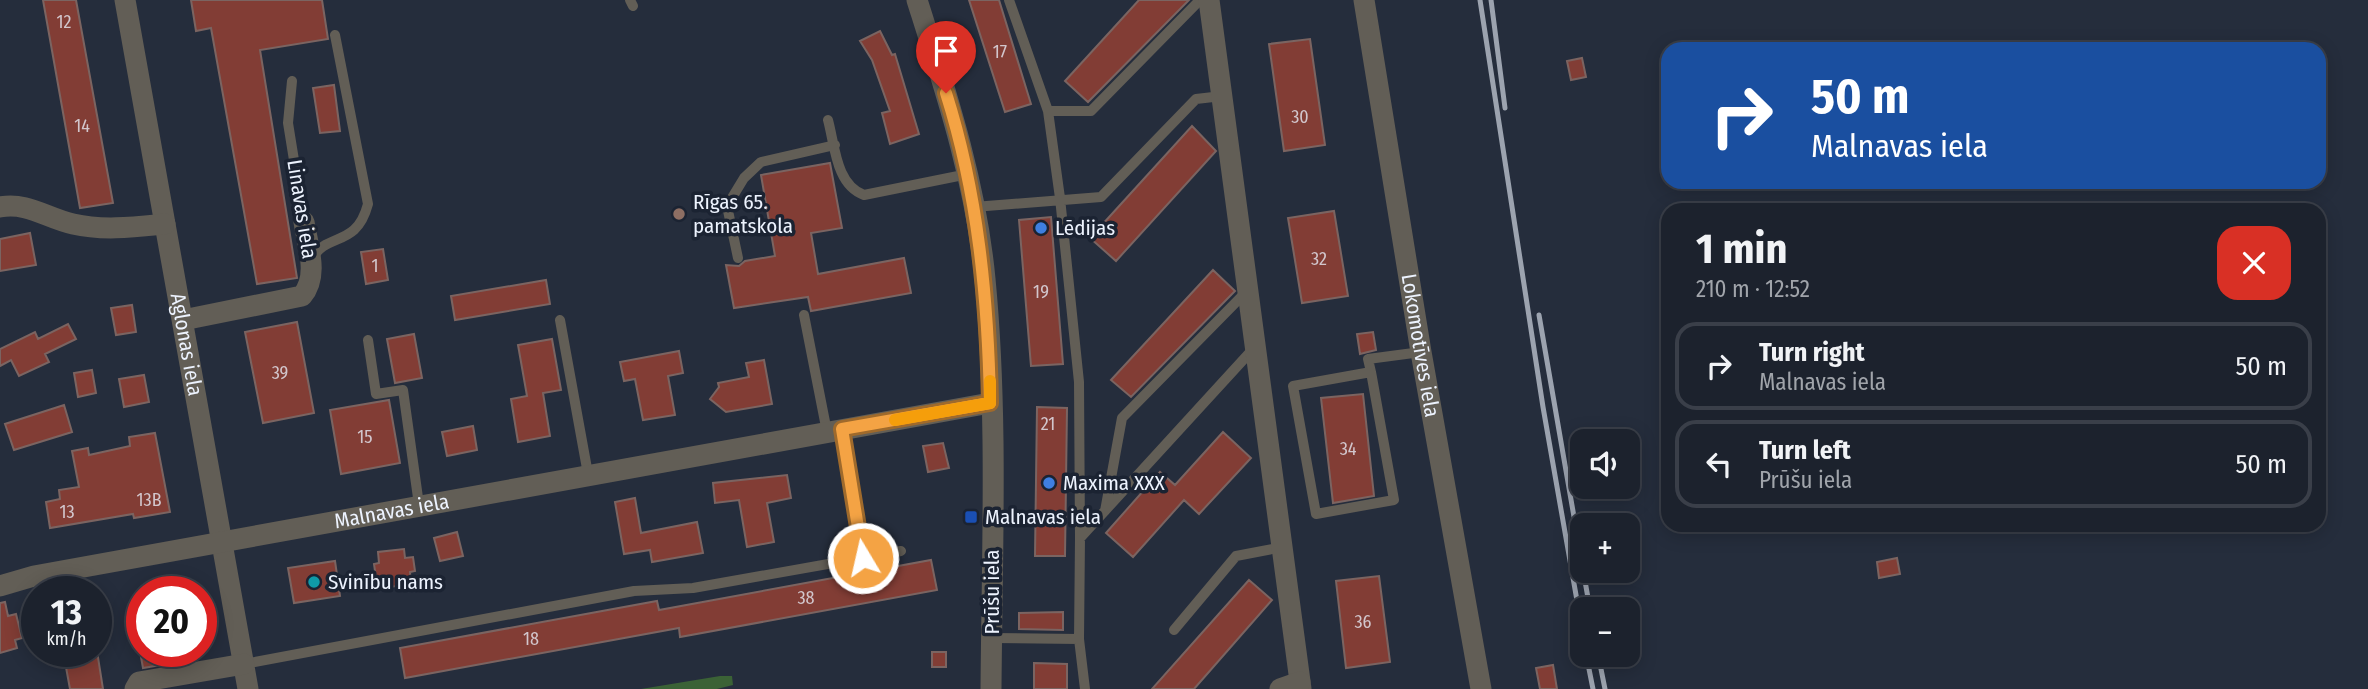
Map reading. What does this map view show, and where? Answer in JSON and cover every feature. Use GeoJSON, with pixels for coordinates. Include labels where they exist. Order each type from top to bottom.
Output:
{"type":"FeatureCollection","features":[{"type":"Feature","properties":{"kind":"street","name":"Aglonas iela"},"geometry":{"type":"LineString","coordinates":[[125,0],[248,689]]}},
{"type":"Feature","properties":{"kind":"street","name":"Prūšu iela"},"geometry":{"type":"LineString","coordinates":[[918,0],[961,140],[985,279],[990,403],[991,689]]}},
{"type":"Feature","properties":{"kind":"street"},"geometry":{"type":"LineString","coordinates":[[1209,0],[1301,686],[1280,689]]}},
{"type":"Feature","properties":{"kind":"street","name":"Lokomotīves iela"},"geometry":{"type":"LineString","coordinates":[[1364,0],[1421,352],[1480,689]]}},
{"type":"Feature","properties":{"kind":"street"},"geometry":{"type":"LineString","coordinates":[[0,207],[18,204],[73,224],[107,228],[165,224]]}},
{"type":"Feature","properties":{"kind":"street","name":"Linavas iela"},"geometry":{"type":"LineString","coordinates":[[183,320],[302,296],[311,285],[304,222]]}},
{"type":"Feature","properties":{"kind":"street","name":"Malnavas iela"},"geometry":{"type":"LineString","coordinates":[[0,586],[34,576],[222,541],[990,403]]}},
{"type":"Feature","properties":{"kind":"street"},"geometry":{"type":"LineString","coordinates":[[135,689],[139,682],[244,664]]}},
{"type":"Feature","properties":{"kind":"lane"},"geometry":{"type":"LineString","coordinates":[[1009,0],[1048,111],[1060,198],[1079,382],[1079,639],[1085,689]]}},
{"type":"Feature","properties":{"kind":"lane"},"geometry":{"type":"LineString","coordinates":[[1048,111],[1091,111],[1200,0]]}},
{"type":"Feature","properties":{"kind":"lane"},"geometry":{"type":"LineString","coordinates":[[310,263],[316,252],[348,237],[363,223],[368,204],[335,35]]}},
{"type":"Feature","properties":{"kind":"lane","name":"Linavas iela"},"geometry":{"type":"LineString","coordinates":[[292,81],[288,123],[304,222]]}},
{"type":"Feature","properties":{"kind":"lane"},"geometry":{"type":"LineString","coordinates":[[974,207],[1060,198],[1101,197],[1196,99],[1222,96]]}},
{"type":"Feature","properties":{"kind":"lane"},"geometry":{"type":"LineString","coordinates":[[828,120],[844,179],[854,191],[864,194],[968,174]]}},
{"type":"Feature","properties":{"kind":"lane"},"geometry":{"type":"LineString","coordinates":[[737,258],[727,206],[744,178],[761,162],[835,145]]}},
{"type":"Feature","properties":{"kind":"lane"},"geometry":{"type":"LineString","coordinates":[[1105,511],[1122,418],[1249,290]]}},
{"type":"Feature","properties":{"kind":"lane"},"geometry":{"type":"LineString","coordinates":[[804,316],[835,431],[863,558]]}},
{"type":"Feature","properties":{"kind":"lane"},"geometry":{"type":"LineString","coordinates":[[559,320],[588,474]]}},
{"type":"Feature","properties":{"kind":"lane"},"geometry":{"type":"LineString","coordinates":[[368,340],[376,394],[403,390],[419,505]]}},
{"type":"Feature","properties":{"kind":"lane"},"geometry":{"type":"LineString","coordinates":[[1080,538],[1256,346]]}},
{"type":"Feature","properties":{"kind":"lane"},"geometry":{"type":"LineString","coordinates":[[1371,372],[1293,386],[1316,514],[1394,500],[1371,372],[1368,359],[1421,352]]}},
{"type":"Feature","properties":{"kind":"lane"},"geometry":{"type":"LineString","coordinates":[[1174,630],[1236,556],[1283,547]]}},
{"type":"Feature","properties":{"kind":"lane"},"geometry":{"type":"LineString","coordinates":[[244,664],[634,591],[693,588],[901,551]]}},
{"type":"Feature","properties":{"kind":"lane"},"geometry":{"type":"LineString","coordinates":[[992,638],[1079,639]]}},
{"type":"Feature","properties":{"kind":"green space"},"geometry":{"type":"Polygon","coordinates":[[[732,676],[733,685],[717,689],[641,689],[732,676]]]}},
{"type":"Feature","properties":{"kind":"building"},"geometry":{"type":"Polygon","coordinates":[[[43,0],[76,0],[113,203],[80,208],[43,0]]]}},
{"type":"Feature","properties":{"kind":"building"},"geometry":{"type":"Polygon","coordinates":[[[191,0],[322,0],[328,39],[260,50],[297,278],[257,284],[211,28],[196,31],[191,0]]]}},
{"type":"Feature","properties":{"kind":"building"},"geometry":{"type":"Polygon","coordinates":[[[969,0],[999,0],[1031,104],[1005,112],[969,0]]]}},
{"type":"Feature","properties":{"kind":"building"},"geometry":{"type":"Polygon","coordinates":[[[1139,0],[1189,0],[1088,102],[1065,81],[1139,0]]]}},
{"type":"Feature","properties":{"kind":"building"},"geometry":{"type":"Polygon","coordinates":[[[880,31],[892,55],[895,54],[919,134],[890,144],[882,113],[890,111],[872,60],[860,41],[880,31]]]}},
{"type":"Feature","properties":{"kind":"building"},"geometry":{"type":"Polygon","coordinates":[[[1310,39],[1325,145],[1284,151],[1269,44],[1310,39]]]}},
{"type":"Feature","properties":{"kind":"building"},"geometry":{"type":"Polygon","coordinates":[[[1582,58],[1586,77],[1571,80],[1567,61],[1582,58]]]}},
{"type":"Feature","properties":{"kind":"building"},"geometry":{"type":"Polygon","coordinates":[[[334,85],[340,131],[320,133],[313,88],[334,85]]]}},
{"type":"Feature","properties":{"kind":"building"},"geometry":{"type":"Polygon","coordinates":[[[1192,126],[1216,151],[1116,261],[1090,238],[1192,126]]]}},
{"type":"Feature","properties":{"kind":"building"},"geometry":{"type":"Polygon","coordinates":[[[830,163],[842,228],[811,233],[818,274],[904,258],[911,293],[811,311],[808,297],[734,308],[726,265],[739,266],[745,261],[775,256],[761,175],[830,163]]]}},
{"type":"Feature","properties":{"kind":"building"},"geometry":{"type":"Polygon","coordinates":[[[1334,211],[1348,296],[1302,303],[1288,218],[1334,211]]]}},
{"type":"Feature","properties":{"kind":"building"},"geometry":{"type":"Polygon","coordinates":[[[1051,217],[1063,364],[1031,366],[1019,220],[1051,217]]]}},
{"type":"Feature","properties":{"kind":"building"},"geometry":{"type":"Polygon","coordinates":[[[30,233],[36,265],[0,271],[0,239],[30,233]]]}},
{"type":"Feature","properties":{"kind":"building"},"geometry":{"type":"Polygon","coordinates":[[[383,249],[388,280],[366,284],[361,252],[383,249]]]}},
{"type":"Feature","properties":{"kind":"building"},"geometry":{"type":"Polygon","coordinates":[[[1213,270],[1235,291],[1131,397],[1111,380],[1213,270]]]}},
{"type":"Feature","properties":{"kind":"building"},"geometry":{"type":"Polygon","coordinates":[[[546,280],[550,304],[455,320],[451,296],[546,280]]]}},
{"type":"Feature","properties":{"kind":"building"},"geometry":{"type":"Polygon","coordinates":[[[132,305],[136,332],[116,335],[111,308],[132,305]]]}},
{"type":"Feature","properties":{"kind":"building"},"geometry":{"type":"Polygon","coordinates":[[[297,322],[314,413],[263,423],[245,332],[297,322]]]}},
{"type":"Feature","properties":{"kind":"building"},"geometry":{"type":"Polygon","coordinates":[[[68,324],[76,339],[45,354],[49,362],[19,376],[11,360],[0,366],[0,349],[35,332],[38,339],[68,324]]]}},
{"type":"Feature","properties":{"kind":"building"},"geometry":{"type":"Polygon","coordinates":[[[1373,332],[1376,350],[1360,354],[1357,334],[1373,332]]]}},
{"type":"Feature","properties":{"kind":"building"},"geometry":{"type":"Polygon","coordinates":[[[414,334],[422,378],[395,383],[387,339],[414,334]]]}},
{"type":"Feature","properties":{"kind":"building"},"geometry":{"type":"Polygon","coordinates":[[[552,339],[561,390],[543,393],[550,436],[518,442],[511,399],[527,396],[518,345],[552,339]]]}},
{"type":"Feature","properties":{"kind":"building"},"geometry":{"type":"Polygon","coordinates":[[[679,351],[683,373],[668,376],[675,415],[643,420],[635,379],[624,381],[620,362],[679,351]]]}},
{"type":"Feature","properties":{"kind":"building"},"geometry":{"type":"Polygon","coordinates":[[[764,360],[772,404],[726,412],[710,399],[719,387],[718,383],[749,377],[746,363],[764,360]]]}},
{"type":"Feature","properties":{"kind":"building"},"geometry":{"type":"Polygon","coordinates":[[[92,370],[96,393],[78,397],[74,373],[92,370]]]}},
{"type":"Feature","properties":{"kind":"building"},"geometry":{"type":"Polygon","coordinates":[[[144,375],[149,402],[124,407],[119,379],[144,375]]]}},
{"type":"Feature","properties":{"kind":"building"},"geometry":{"type":"Polygon","coordinates":[[[1363,394],[1374,496],[1333,503],[1321,398],[1363,394]]]}},
{"type":"Feature","properties":{"kind":"building"},"geometry":{"type":"Polygon","coordinates":[[[389,400],[400,463],[341,474],[330,410],[389,400]]]}},
{"type":"Feature","properties":{"kind":"building"},"geometry":{"type":"Polygon","coordinates":[[[64,405],[72,432],[14,450],[5,424],[64,405]]]}},
{"type":"Feature","properties":{"kind":"building"},"geometry":{"type":"Polygon","coordinates":[[[1037,407],[1067,408],[1065,556],[1035,556],[1037,407]]]}},
{"type":"Feature","properties":{"kind":"building"},"geometry":{"type":"Polygon","coordinates":[[[473,426],[477,450],[447,456],[442,432],[473,426]]]}},
{"type":"Feature","properties":{"kind":"building"},"geometry":{"type":"Polygon","coordinates":[[[1223,432],[1251,458],[1199,514],[1184,500],[1133,557],[1106,533],[1160,472],[1175,485],[1223,432]]]}},
{"type":"Feature","properties":{"kind":"building"},"geometry":{"type":"Polygon","coordinates":[[[155,433],[170,512],[134,518],[133,514],[50,528],[46,502],[60,499],[59,490],[79,487],[72,451],[88,448],[89,455],[130,446],[129,437],[155,433]]]}},
{"type":"Feature","properties":{"kind":"building"},"geometry":{"type":"Polygon","coordinates":[[[943,443],[949,468],[928,472],[923,446],[943,443]]]}},
{"type":"Feature","properties":{"kind":"building"},"geometry":{"type":"Polygon","coordinates":[[[787,475],[791,498],[767,503],[774,542],[747,547],[739,500],[715,503],[713,483],[787,475]]]}},
{"type":"Feature","properties":{"kind":"building"},"geometry":{"type":"Polygon","coordinates":[[[635,498],[641,533],[697,522],[703,553],[652,562],[650,550],[624,554],[615,502],[635,498]]]}},
{"type":"Feature","properties":{"kind":"building"},"geometry":{"type":"Polygon","coordinates":[[[457,532],[463,556],[440,561],[434,538],[457,532]]]}},
{"type":"Feature","properties":{"kind":"building"},"geometry":{"type":"Polygon","coordinates":[[[404,549],[405,558],[413,557],[415,571],[410,572],[411,584],[382,588],[381,577],[376,578],[374,564],[379,563],[378,552],[404,549]]]}},
{"type":"Feature","properties":{"kind":"building"},"geometry":{"type":"Polygon","coordinates":[[[1897,558],[1900,574],[1879,578],[1877,562],[1897,558]]]}},
{"type":"Feature","properties":{"kind":"building"},"geometry":{"type":"Polygon","coordinates":[[[931,560],[937,590],[680,637],[679,628],[405,678],[400,648],[657,601],[659,610],[931,560]]]}},
{"type":"Feature","properties":{"kind":"building","name":"Svinību nams"},"geometry":{"type":"Polygon","coordinates":[[[335,561],[340,596],[294,603],[288,568],[335,561]]]}},
{"type":"Feature","properties":{"kind":"building"},"geometry":{"type":"Polygon","coordinates":[[[1379,576],[1390,662],[1346,668],[1336,581],[1379,576]]]}},
{"type":"Feature","properties":{"kind":"building"},"geometry":{"type":"Polygon","coordinates":[[[1249,580],[1272,600],[1194,689],[1152,689],[1249,580]]]}},
{"type":"Feature","properties":{"kind":"building"},"geometry":{"type":"Polygon","coordinates":[[[5,602],[8,616],[16,614],[21,638],[15,640],[17,648],[0,653],[0,603],[5,602]]]}},
{"type":"Feature","properties":{"kind":"building"},"geometry":{"type":"Polygon","coordinates":[[[1063,612],[1063,630],[1019,629],[1019,613],[1063,612]]]}},
{"type":"Feature","properties":{"kind":"building"},"geometry":{"type":"Polygon","coordinates":[[[932,652],[946,652],[946,667],[932,667],[932,652]]]}},
{"type":"Feature","properties":{"kind":"building"},"geometry":{"type":"Polygon","coordinates":[[[1034,663],[1067,664],[1067,689],[1034,689],[1034,663]]]}},
{"type":"Feature","properties":{"kind":"building"},"geometry":{"type":"Polygon","coordinates":[[[1553,665],[1557,689],[1540,689],[1536,668],[1553,665]]]}},
{"type":"Feature","properties":{"kind":"building"},"geometry":{"type":"Polygon","coordinates":[[[66,667],[100,667],[103,689],[70,689],[66,667]]]}},
{"type":"Feature","properties":{"kind":"railway"},"geometry":{"type":"LineString","coordinates":[[1480,0],[1543,407],[1576,597]]}},
{"type":"Feature","properties":{"kind":"railway"},"geometry":{"type":"LineString","coordinates":[[1491,0],[1505,108]]}},
{"type":"Feature","properties":{"kind":"railway"},"geometry":{"type":"LineString","coordinates":[[1539,315],[1573,513]]}},
{"type":"Feature","properties":{"kind":"railway"},"geometry":{"type":"LineString","coordinates":[[1585,583],[1588,597]]}},
{"type":"Feature","properties":{"kind":"railway"},"geometry":{"type":"LineString","coordinates":[[1589,667],[1593,689]]}},
{"type":"Feature","properties":{"kind":"railway"},"geometry":{"type":"LineString","coordinates":[[1601,667],[1605,689]]}},
{"type":"Feature","properties":{"kind":"slow traffic"},"geometry":{"type":"LineString","coordinates":[[895,420],[990,403],[990,381]]}},
{"type":"Feature","properties":{"kind":"place","name":"Rīgas 65. pamatskola"},"geometry":{"type":"Point","coordinates":[679,214]}},
{"type":"Feature","properties":{"kind":"place","name":"Lēdijas"},"geometry":{"type":"Point","coordinates":[1041,228]}},
{"type":"Feature","properties":{"kind":"place","name":"Maxima XXX"},"geometry":{"type":"Point","coordinates":[1049,483]}},
{"type":"Feature","properties":{"kind":"place","name":"Malnavas iela"},"geometry":{"type":"Point","coordinates":[971,517]}},
{"type":"Feature","properties":{"kind":"place","name":"Svinību nams"},"geometry":{"type":"Point","coordinates":[314,582]}},
{"type":"Feature","properties":{"kind":"route"},"geometry":{"type":"LineString","coordinates":[[863,558],[842,429],[990,403],[985,279],[976,215],[961,140],[946,93]]}}]}
